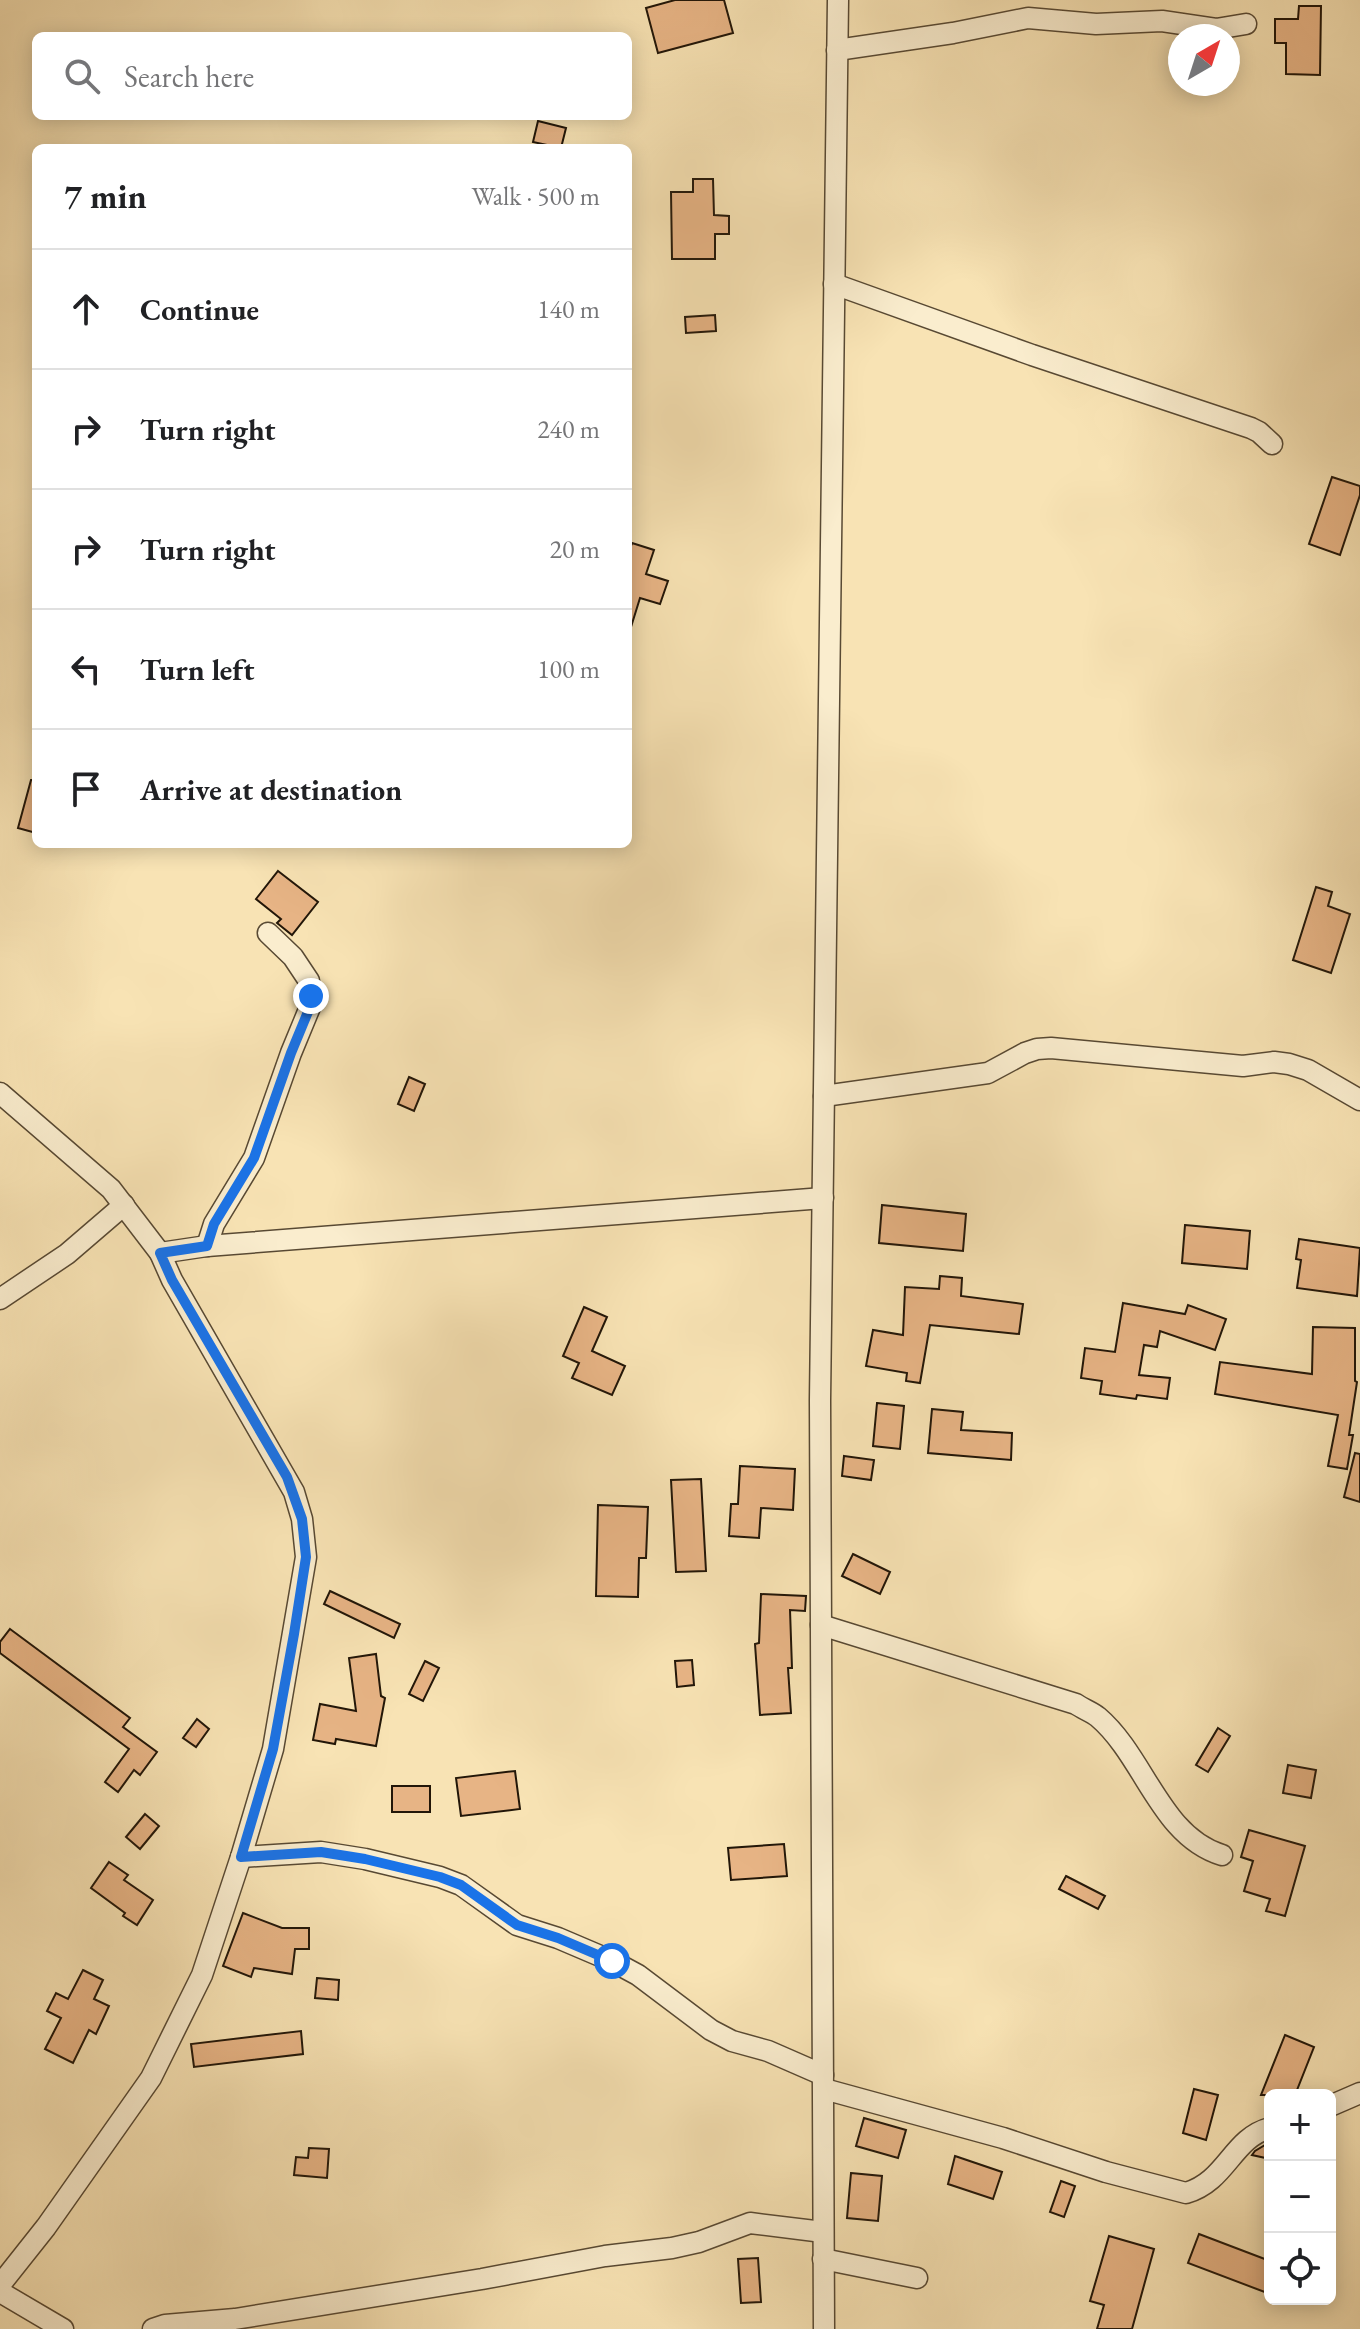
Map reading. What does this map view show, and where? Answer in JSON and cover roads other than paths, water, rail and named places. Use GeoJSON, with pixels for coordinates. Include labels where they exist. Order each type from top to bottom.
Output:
{"type":"FeatureCollection","features":[{"type":"Feature","properties":{"kind":"street"},"geometry":{"type":"LineString","coordinates":[[824,2329],[820,1400],[838,0]]}},
{"type":"Feature","properties":{"kind":"street"},"geometry":{"type":"LineString","coordinates":[[837,50],[953,33],[1028,18],[1096,24],[1162,21],[1216,29],[1246,24]]}},
{"type":"Feature","properties":{"kind":"street"},"geometry":{"type":"LineString","coordinates":[[834,284],[1032,355],[1251,428],[1272,444]]}},
{"type":"Feature","properties":{"kind":"street"},"geometry":{"type":"LineString","coordinates":[[207,1246],[214,1224],[254,1158],[310,1007],[309,981],[293,957],[268,933]]}},
{"type":"Feature","properties":{"kind":"street"},"geometry":{"type":"LineString","coordinates":[[824,1096],[988,1073],[1025,1053],[1051,1048],[1243,1066],[1274,1062],[1308,1070],[1360,1100]]}},
{"type":"Feature","properties":{"kind":"street"},"geometry":{"type":"LineString","coordinates":[[0,1093],[93,1173],[124,1205],[160,1253],[172,1280],[287,1477],[302,1519],[306,1557],[273,1749],[202,1975],[151,2078],[46,2227],[0,2285]]}},
{"type":"Feature","properties":{"kind":"street"},"geometry":{"type":"LineString","coordinates":[[160,1253],[207,1246],[823,1198]]}},
{"type":"Feature","properties":{"kind":"street"},"geometry":{"type":"LineString","coordinates":[[0,1299],[67,1254],[124,1205]]}},
{"type":"Feature","properties":{"kind":"street"},"geometry":{"type":"LineString","coordinates":[[821,1625],[1076,1704],[1098,1717],[1122,1745],[1181,1830],[1205,1850],[1222,1855]]}},
{"type":"Feature","properties":{"kind":"street"},"geometry":{"type":"LineString","coordinates":[[241,1857],[321,1852],[440,1877],[461,1885],[517,1925],[558,1938],[638,1975],[711,2030],[732,2041],[768,2051],[824,2082],[1106,2172],[1186,2193],[1198,2189],[1221,2172],[1247,2140],[1264,2130]]}},
{"type":"Feature","properties":{"kind":"street"},"geometry":{"type":"LineString","coordinates":[[1336,2103],[1360,2093]]}},
{"type":"Feature","properties":{"kind":"street"},"geometry":{"type":"LineString","coordinates":[[153,2329],[165,2325],[235,2319],[605,2256],[672,2248],[699,2242],[750,2223],[823,2232]]}},
{"type":"Feature","properties":{"kind":"street"},"geometry":{"type":"LineString","coordinates":[[823,2259],[917,2278]]}},
{"type":"Feature","properties":{"kind":"street"},"geometry":{"type":"LineString","coordinates":[[0,2292],[63,2329]]}}]}
